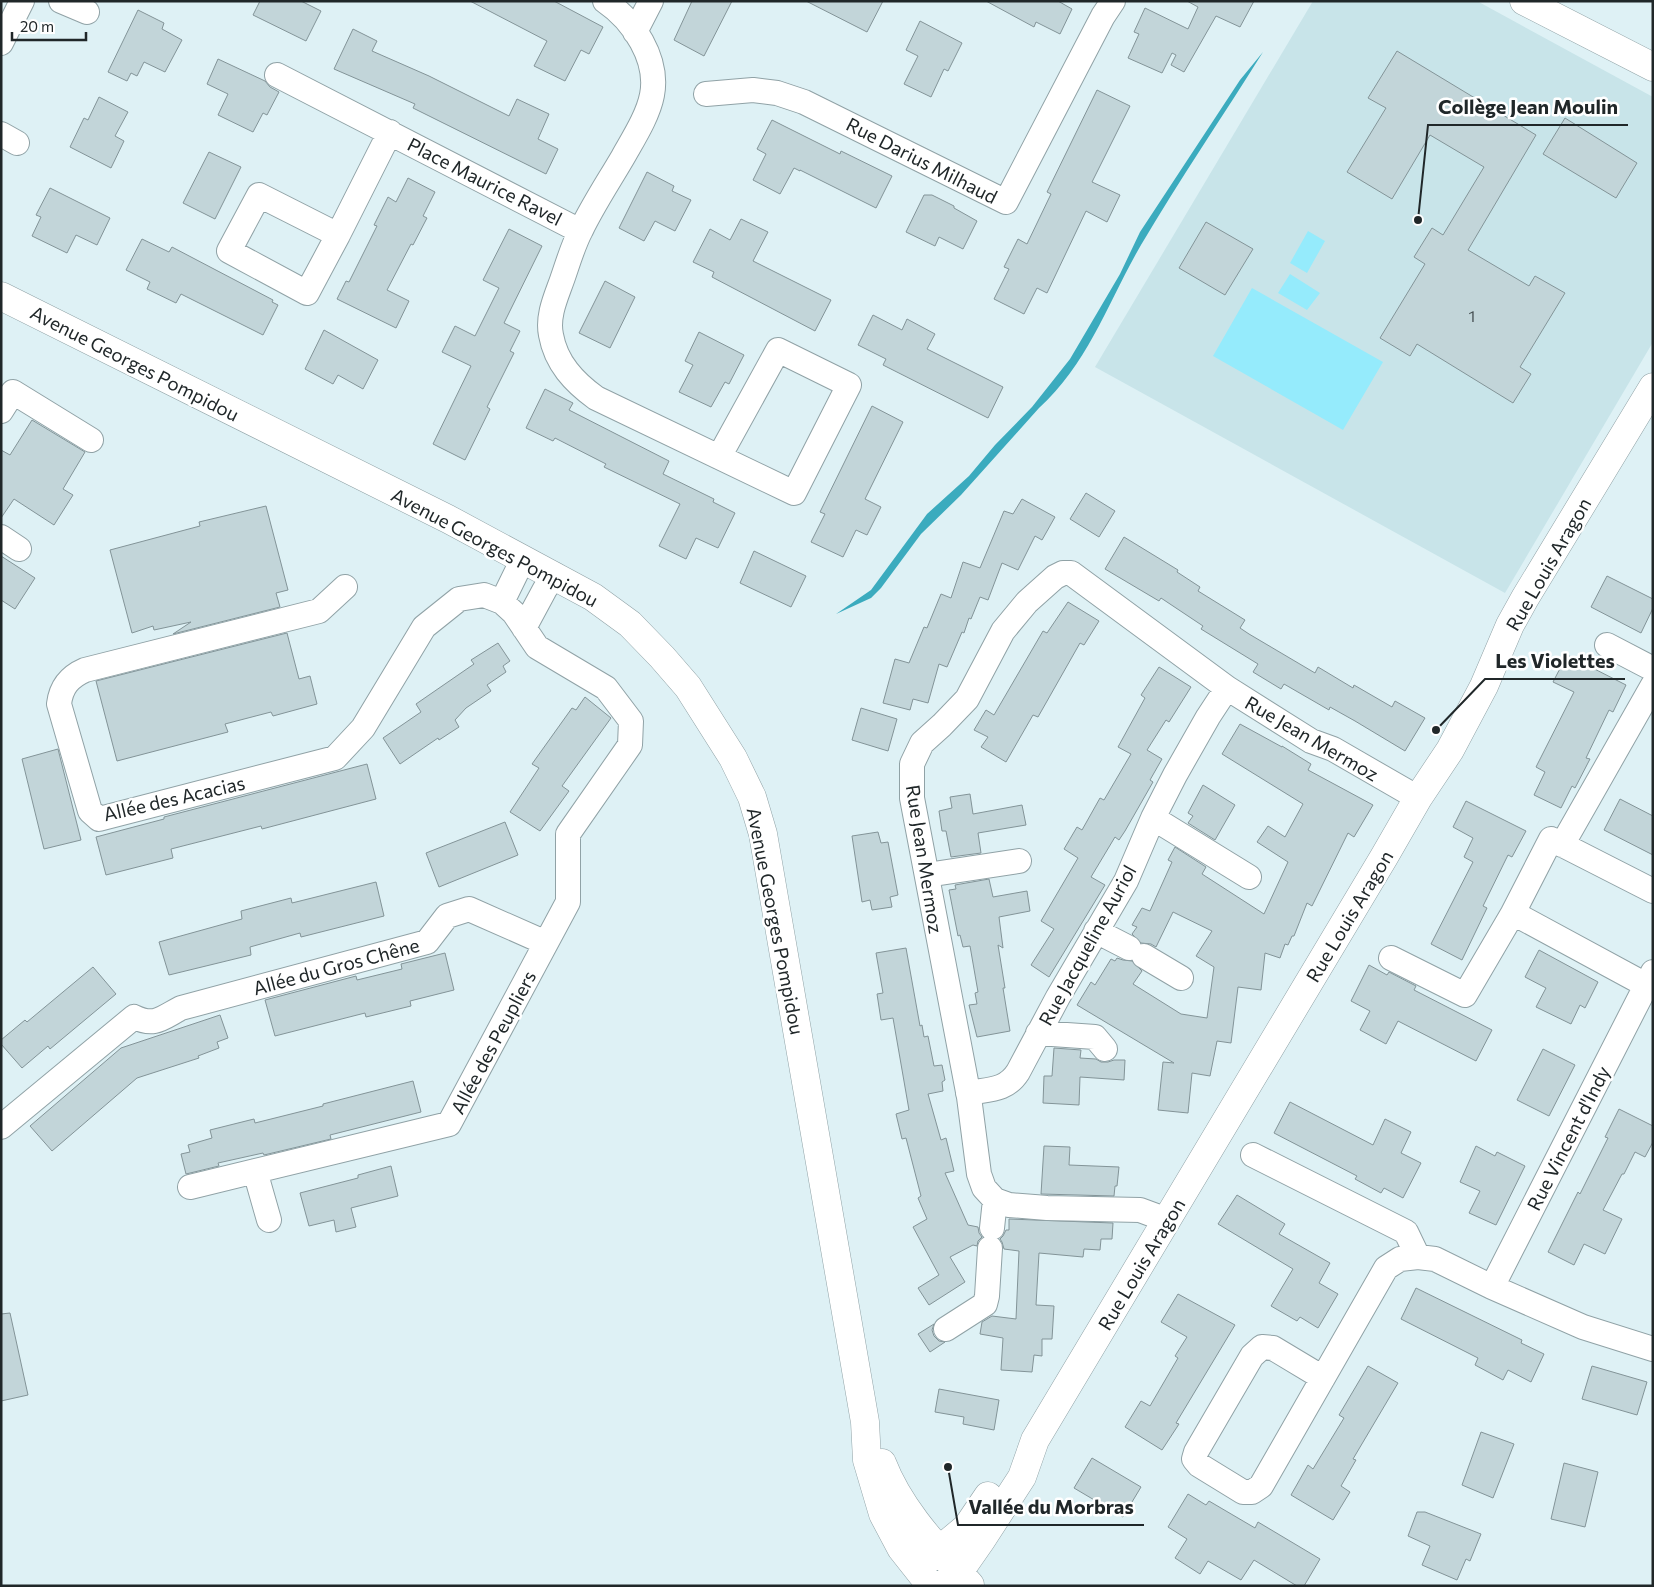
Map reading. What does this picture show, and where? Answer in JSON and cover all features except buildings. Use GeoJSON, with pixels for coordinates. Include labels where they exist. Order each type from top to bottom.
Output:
{"type":"FeatureCollection","features":[{"type":"Feature","properties":{"kind":"street"},"geometry":{"type":"LineString","coordinates":[[1,43],[22,1]]}},
{"type":"Feature","properties":{"kind":"street"},"geometry":{"type":"LineString","coordinates":[[61,1],[87,12]]}},
{"type":"Feature","properties":{"kind":"street"},"geometry":{"type":"LineString","coordinates":[[605,1],[617,10],[641,42],[649,61],[653,79],[652,96],[639,128],[580,230],[551,310],[550,334],[557,357],[568,374],[596,398],[794,493],[849,385],[778,350],[719,457]]}},
{"type":"Feature","properties":{"kind":"street"},"geometry":{"type":"LineString","coordinates":[[635,32],[650,1]]}},
{"type":"Feature","properties":{"kind":"street","name":"Rue Darius Milhaud"},"geometry":{"type":"LineString","coordinates":[[706,94],[753,90],[777,93],[804,102],[1006,202],[1113,1]]}},
{"type":"Feature","properties":{"kind":"street"},"geometry":{"type":"LineString","coordinates":[[1524,1],[1653,66]]}},
{"type":"Feature","properties":{"kind":"street","name":"Place Maurice Ravel"},"geometry":{"type":"LineString","coordinates":[[277,75],[580,230]]}},
{"type":"Feature","properties":{"kind":"street","name":"Place Maurice Ravel"},"geometry":{"type":"LineString","coordinates":[[338,235],[259,195],[229,252],[307,293],[338,235],[390,132]]}},
{"type":"Feature","properties":{"kind":"street","name":"Avenue Georges Pompidou"},"geometry":{"type":"LineString","coordinates":[[1,296],[448,519],[555,575],[593,597],[630,624],[688,687],[733,758],[752,797],[763,834],[865,1422],[867,1460],[883,1514],[901,1548],[924,1577]]}},
{"type":"Feature","properties":{"kind":"street","name":"Rue Louis Aragon"},"geometry":{"type":"LineString","coordinates":[[957,1581],[1022,1477],[1035,1440],[1418,798],[1450,750],[1484,686],[1510,625],[1525,598],[1653,387]]}},
{"type":"Feature","properties":{"kind":"street"},"geometry":{"type":"LineString","coordinates":[[1,411],[13,392],[91,440]]}},
{"type":"Feature","properties":{"kind":"street"},"geometry":{"type":"LineString","coordinates":[[523,559],[502,602],[514,613],[536,647],[606,688],[631,720],[630,745],[568,834],[568,902],[546,943]]}},
{"type":"Feature","properties":{"kind":"street","name":"Rue Jean Mermoz"},"geometry":{"type":"LineString","coordinates":[[995,1200],[984,1188],[979,1174],[968,1094],[912,798],[912,764],[922,743],[966,699],[1003,631],[1028,602],[1055,576],[1071,573],[1226,688],[1311,741],[1333,750],[1418,798]]}},
{"type":"Feature","properties":{"kind":"street"},"geometry":{"type":"LineString","coordinates":[[524,628],[555,575]]}},
{"type":"Feature","properties":{"kind":"street","name":"Allée des Acacias"},"geometry":{"type":"LineString","coordinates":[[345,587],[319,611],[85,670],[71,678],[62,689],[59,704],[90,811],[99,819],[335,758],[363,728],[424,627],[459,599],[484,595],[502,602]]}},
{"type":"Feature","properties":{"kind":"street"},"geometry":{"type":"LineString","coordinates":[[1607,646],[1653,669]]}},
{"type":"Feature","properties":{"kind":"street"},"geometry":{"type":"LineString","coordinates":[[1562,845],[1653,685]]}},
{"type":"Feature","properties":{"kind":"street","name":"Rue Jacqueline Auriol"},"geometry":{"type":"LineString","coordinates":[[968,1094],[1009,1084],[1018,1072],[1038,1033],[1126,881],[1153,818],[1226,688]]}},
{"type":"Feature","properties":{"kind":"street"},"geometry":{"type":"LineString","coordinates":[[1153,818],[1248,877]]}},
{"type":"Feature","properties":{"kind":"street"},"geometry":{"type":"LineString","coordinates":[[1391,958],[1465,995],[1513,913],[1551,840],[1653,891]]}},
{"type":"Feature","properties":{"kind":"street"},"geometry":{"type":"LineString","coordinates":[[927,875],[1019,862]]}},
{"type":"Feature","properties":{"kind":"street","name":"Allée du Gros Chêne"},"geometry":{"type":"LineString","coordinates":[[1,1127],[134,1017],[145,1022],[158,1020],[181,1008],[427,942],[447,916],[469,909],[546,943]]}},
{"type":"Feature","properties":{"kind":"street"},"geometry":{"type":"LineString","coordinates":[[1513,913],[1649,985]]}},
{"type":"Feature","properties":{"kind":"street"},"geometry":{"type":"LineString","coordinates":[[1096,931],[1181,978]]}},
{"type":"Feature","properties":{"kind":"street","name":"Allée des Peupliers"},"geometry":{"type":"LineString","coordinates":[[190,1187],[449,1124],[546,943]]}},
{"type":"Feature","properties":{"kind":"street","name":"Rue Vincent d'Indy"},"geometry":{"type":"LineString","coordinates":[[1492,1287],[1649,985]]}},
{"type":"Feature","properties":{"kind":"street"},"geometry":{"type":"LineString","coordinates":[[1038,1033],[1095,1037],[1105,1049]]}},
{"type":"Feature","properties":{"kind":"street"},"geometry":{"type":"LineString","coordinates":[[1254,1155],[1406,1232],[1418,1257]]}},
{"type":"Feature","properties":{"kind":"street"},"geometry":{"type":"LineString","coordinates":[[255,1171],[269,1220]]}},
{"type":"Feature","properties":{"kind":"street"},"geometry":{"type":"LineString","coordinates":[[946,1329],[985,1304],[995,1200],[1009,1205],[1047,1208],[1140,1210],[1167,1220]]}},
{"type":"Feature","properties":{"kind":"street"},"geometry":{"type":"LineString","coordinates":[[1323,1378],[1273,1348],[1262,1347],[1252,1356],[1196,1452],[1194,1459],[1199,1465],[1243,1492],[1252,1492],[1260,1486],[1323,1378],[1386,1268],[1400,1259],[1418,1257],[1435,1259],[1492,1287],[1583,1326],[1653,1349]]}},
{"type":"Feature","properties":{"kind":"street","name":"Avenue Georges Pompidou"},"geometry":{"type":"LineString","coordinates":[[865,1422],[888,1480],[902,1504],[940,1551],[957,1581]]}},
{"type":"Feature","properties":{"kind":"street","name":"Rue Louis Aragon"},"geometry":{"type":"LineString","coordinates":[[924,1577],[940,1551],[967,1527],[1007,1465],[1035,1440]]}},
{"type":"Feature","properties":{"kind":"shaded area"},"geometry":{"type":"Polygon","coordinates":[[[1313,1],[1477,1],[1653,97],[1653,342],[1505,593],[1095,367],[1313,1]]]}},
{"type":"Feature","properties":{"kind":"shaded area"},"geometry":{"type":"Polygon","coordinates":[[[1263,52],[1141,245],[1096,331],[1071,372],[961,495],[921,534],[881,588],[871,598],[836,614],[871,590],[927,514],[969,476],[995,445],[1032,407],[1070,359],[1120,274],[1140,232],[1240,80],[1263,52]]]}},
{"type":"Feature","properties":{"kind":"shaded area"},"geometry":{"type":"Polygon","coordinates":[[[1308,231],[1325,241],[1307,273],[1290,263],[1308,231]]]}},
{"type":"Feature","properties":{"kind":"shaded area"},"geometry":{"type":"Polygon","coordinates":[[[1290,274],[1320,293],[1307,310],[1278,293],[1290,274]]]}},
{"type":"Feature","properties":{"kind":"shaded area"},"geometry":{"type":"Polygon","coordinates":[[[1252,288],[1383,362],[1343,430],[1213,356],[1252,288]]]}},
{"type":"Feature","properties":{"kind":"place","name":"Collège Jean Moulin"},"geometry":{"type":"Point","coordinates":[1418,220]}},
{"type":"Feature","properties":{"kind":"place","name":"Les Violettes"},"geometry":{"type":"Point","coordinates":[1436,730]}},
{"type":"Feature","properties":{"kind":"place","name":"Vallée du Morbras"},"geometry":{"type":"Point","coordinates":[948,1467]}}]}
